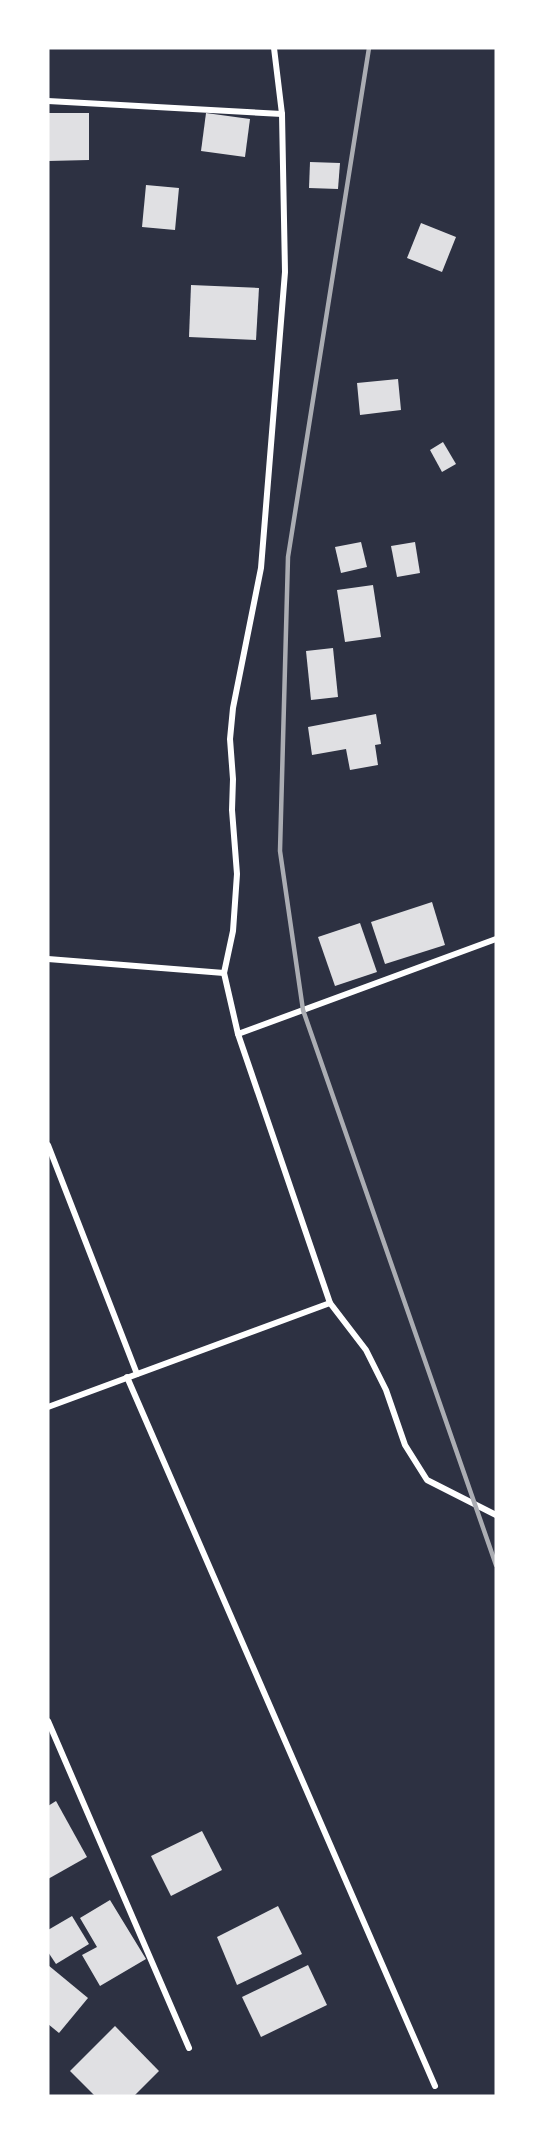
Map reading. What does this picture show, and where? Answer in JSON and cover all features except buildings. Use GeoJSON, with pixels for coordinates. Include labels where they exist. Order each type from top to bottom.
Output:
{"type":"FeatureCollection","features":[{"type":"Feature","properties":{"kind":"street"},"geometry":{"type":"LineString","coordinates":[[274,48],[282,114],[285,272],[261,568],[233,708],[230,739],[237,874],[232,931],[224,973],[238,1034],[330,1303],[366,1350],[386,1390],[405,1445],[427,1480],[496,1515]]}},
{"type":"Feature","properties":{"kind":"street"},"geometry":{"type":"LineString","coordinates":[[48,100],[282,114]]}},
{"type":"Feature","properties":{"kind":"street"},"geometry":{"type":"LineString","coordinates":[[238,1034],[496,939]]}},
{"type":"Feature","properties":{"kind":"street"},"geometry":{"type":"LineString","coordinates":[[48,958],[224,973]]}},
{"type":"Feature","properties":{"kind":"street"},"geometry":{"type":"LineString","coordinates":[[48,1145],[137,1374]]}},
{"type":"Feature","properties":{"kind":"street"},"geometry":{"type":"LineString","coordinates":[[48,1407],[330,1303]]}},
{"type":"Feature","properties":{"kind":"street"},"geometry":{"type":"LineString","coordinates":[[127,1377],[435,2086]]}},
{"type":"Feature","properties":{"kind":"street"},"geometry":{"type":"LineString","coordinates":[[48,1721],[189,2048]]}},
{"type":"Feature","properties":{"kind":"railway"},"geometry":{"type":"LineString","coordinates":[[369,48],[288,557],[280,851],[303,1010],[496,1565]]}}]}
